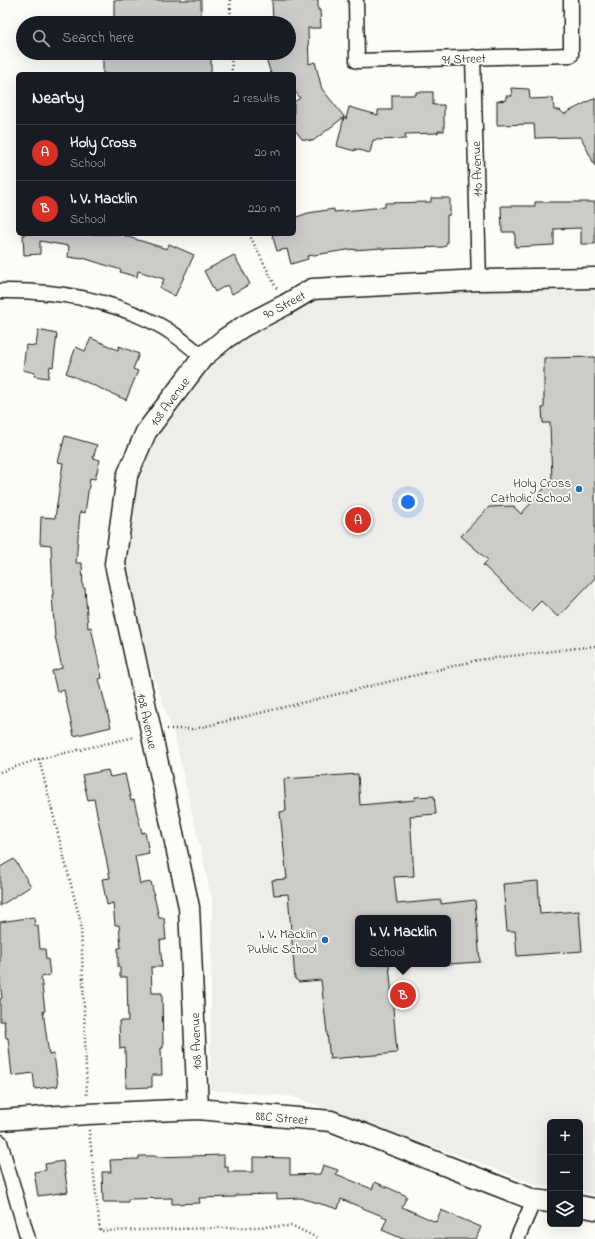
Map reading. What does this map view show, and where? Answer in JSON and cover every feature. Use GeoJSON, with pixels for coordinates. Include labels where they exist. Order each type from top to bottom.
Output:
{"type":"FeatureCollection","features":[{"type":"Feature","properties":{"kind":"street","name":"91 Street"},"geometry":{"type":"LineString","coordinates":[[356,0],[357,61],[571,55],[570,0]]}},
{"type":"Feature","properties":{"kind":"street","name":"110 Avenue"},"geometry":{"type":"LineString","coordinates":[[473,58],[479,280]]}},
{"type":"Feature","properties":{"kind":"street","name":"90 Street"},"geometry":{"type":"LineString","coordinates":[[204,357],[226,338],[244,326],[312,290],[479,280],[595,278]]}},
{"type":"Feature","properties":{"kind":"street"},"geometry":{"type":"LineString","coordinates":[[0,291],[28,291],[67,294],[114,306],[154,322],[204,357]]}},
{"type":"Feature","properties":{"kind":"street","name":"108 Avenue"},"geometry":{"type":"LineString","coordinates":[[198,1109],[189,907],[115,564],[127,476],[146,432],[204,357]]}},
{"type":"Feature","properties":{"kind":"street","name":"88C Street"},"geometry":{"type":"LineString","coordinates":[[0,1120],[198,1109],[331,1121],[542,1201]]}},
{"type":"Feature","properties":{"kind":"street"},"geometry":{"type":"LineString","coordinates":[[0,1142],[28,1239]]}},
{"type":"Feature","properties":{"kind":"street"},"geometry":{"type":"LineString","coordinates":[[518,1239],[542,1201]]}},
{"type":"Feature","properties":{"kind":"street"},"geometry":{"type":"LineString","coordinates":[[583,1207],[595,1209]]}},
{"type":"Feature","properties":{"kind":"path"},"geometry":{"type":"LineString","coordinates":[[230,0],[231,16]]}},
{"type":"Feature","properties":{"kind":"path"},"geometry":{"type":"LineString","coordinates":[[231,60],[232,72]]}},
{"type":"Feature","properties":{"kind":"path"},"geometry":{"type":"LineString","coordinates":[[250,236],[285,305]]}},
{"type":"Feature","properties":{"kind":"path"},"geometry":{"type":"LineString","coordinates":[[0,772],[39,758],[169,728],[194,729],[478,660],[595,646]]}},
{"type":"Feature","properties":{"kind":"path"},"geometry":{"type":"LineString","coordinates":[[39,758],[81,924],[88,1114],[100,1230],[293,1226],[319,1239]]}},
{"type":"Feature","properties":{"kind":"shaded area"},"geometry":{"type":"Polygon","coordinates":[[[595,287],[595,1195],[583,1193],[583,1119],[547,1119],[547,1188],[291,1096],[210,1090],[212,900],[175,738],[115,564],[127,476],[203,357],[312,289],[595,287]]]}},
{"type":"Feature","properties":{"kind":"building"},"geometry":{"type":"Polygon","coordinates":[[[114,0],[201,0],[201,16],[114,16],[114,0]]]}},
{"type":"Feature","properties":{"kind":"building"},"geometry":{"type":"Polygon","coordinates":[[[272,0],[318,0],[321,28],[308,28],[309,64],[315,62],[322,89],[346,119],[349,107],[378,115],[378,110],[392,110],[392,95],[416,95],[416,92],[433,92],[433,105],[444,105],[444,131],[438,131],[438,133],[405,134],[406,139],[373,140],[370,153],[355,149],[355,151],[337,146],[344,117],[313,141],[302,139],[296,132],[296,101],[300,98],[296,93],[296,72],[270,72],[267,60],[296,60],[296,16],[273,16],[272,0]]]}},
{"type":"Feature","properties":{"kind":"building"},"geometry":{"type":"Polygon","coordinates":[[[103,60],[211,60],[211,72],[103,72],[103,60]]]}},
{"type":"Feature","properties":{"kind":"building"},"geometry":{"type":"Polygon","coordinates":[[[511,88],[529,89],[530,99],[553,98],[554,110],[560,110],[564,114],[595,98],[595,166],[581,137],[535,138],[534,124],[497,125],[497,101],[506,100],[506,96],[512,96],[511,88]]]}},
{"type":"Feature","properties":{"kind":"building"},"geometry":{"type":"Polygon","coordinates":[[[431,198],[450,198],[450,215],[447,215],[447,243],[444,247],[354,249],[307,256],[308,259],[291,264],[287,249],[277,251],[273,236],[296,236],[296,217],[308,213],[334,209],[334,212],[385,207],[385,203],[431,202],[431,198]]]}},
{"type":"Feature","properties":{"kind":"building"},"geometry":{"type":"Polygon","coordinates":[[[535,202],[595,202],[595,244],[581,244],[581,228],[554,229],[554,245],[515,247],[515,232],[502,232],[501,206],[535,206],[535,202]]]}},
{"type":"Feature","properties":{"kind":"building"},"geometry":{"type":"Polygon","coordinates":[[[23,236],[125,236],[167,249],[169,244],[194,255],[175,296],[160,288],[164,279],[138,271],[137,277],[120,272],[121,270],[83,258],[68,257],[69,246],[40,241],[40,254],[24,255],[23,236]]]}},
{"type":"Feature","properties":{"kind":"building"},"geometry":{"type":"Polygon","coordinates":[[[234,255],[250,284],[232,294],[227,285],[215,292],[204,271],[234,255]]]}},
{"type":"Feature","properties":{"kind":"building"},"geometry":{"type":"Polygon","coordinates":[[[38,330],[57,334],[53,367],[50,366],[48,378],[34,376],[35,373],[23,370],[26,345],[36,346],[38,330]]]}},
{"type":"Feature","properties":{"kind":"building"},"geometry":{"type":"Polygon","coordinates":[[[91,338],[118,350],[119,346],[139,354],[133,369],[138,371],[126,400],[66,373],[76,347],[85,351],[91,338]]]}},
{"type":"Feature","properties":{"kind":"building","name":"Holy Cross Catholic School"},"geometry":{"type":"Polygon","coordinates":[[[595,357],[595,578],[558,617],[541,601],[531,611],[483,565],[488,560],[461,536],[489,507],[513,506],[521,514],[552,480],[550,423],[543,423],[542,408],[544,408],[544,358],[595,357]]]}},
{"type":"Feature","properties":{"kind":"building"},"geometry":{"type":"Polygon","coordinates":[[[65,436],[97,445],[93,458],[100,460],[95,479],[90,478],[85,513],[80,512],[76,563],[82,563],[83,588],[85,588],[88,628],[91,627],[102,678],[99,679],[111,727],[74,736],[64,690],[57,692],[52,671],[62,668],[55,636],[51,545],[40,544],[41,517],[55,518],[63,463],[58,462],[65,436]]]}},
{"type":"Feature","properties":{"kind":"building"},"geometry":{"type":"Polygon","coordinates":[[[108,770],[110,777],[125,774],[131,801],[134,800],[142,833],[145,832],[149,853],[135,856],[140,884],[151,882],[159,918],[164,918],[166,940],[160,940],[162,967],[151,967],[152,993],[162,993],[163,1048],[161,1048],[162,1075],[152,1075],[152,1087],[126,1088],[125,1048],[120,1049],[119,1021],[128,1021],[127,977],[120,977],[120,967],[118,967],[118,948],[121,948],[119,925],[115,925],[113,903],[107,905],[102,879],[110,878],[94,799],[88,800],[82,775],[108,770]]]}},
{"type":"Feature","properties":{"kind":"building","name":"I. V. Macklin Public School"},"geometry":{"type":"Polygon","coordinates":[[[358,774],[360,805],[415,800],[415,797],[434,796],[436,814],[410,816],[414,876],[394,877],[397,904],[441,900],[441,904],[475,900],[480,962],[451,964],[451,915],[355,915],[355,967],[389,967],[397,1053],[330,1059],[321,980],[299,982],[295,979],[288,894],[274,895],[272,880],[287,879],[280,812],[286,811],[284,779],[358,774]]]}},
{"type":"Feature","properties":{"kind":"building"},"geometry":{"type":"Polygon","coordinates":[[[14,859],[31,886],[0,906],[0,867],[14,859]]]}},
{"type":"Feature","properties":{"kind":"building"},"geometry":{"type":"Polygon","coordinates":[[[538,881],[540,914],[579,911],[582,951],[517,956],[515,931],[507,931],[503,884],[538,881]]]}},
{"type":"Feature","properties":{"kind":"building"},"geometry":{"type":"Polygon","coordinates":[[[34,917],[35,926],[38,926],[40,949],[45,949],[46,959],[48,959],[50,975],[41,977],[45,1011],[43,1011],[49,1055],[54,1054],[58,1086],[35,1089],[33,1073],[12,1076],[8,1038],[6,1038],[4,1021],[0,1021],[0,999],[2,998],[0,982],[0,922],[34,917]]]}},
{"type":"Feature","properties":{"kind":"building"},"geometry":{"type":"Polygon","coordinates":[[[224,1155],[224,1167],[228,1167],[228,1172],[253,1172],[253,1157],[290,1158],[290,1175],[320,1174],[323,1165],[338,1170],[336,1174],[372,1189],[375,1182],[407,1196],[402,1207],[436,1222],[441,1210],[481,1227],[476,1239],[403,1239],[382,1230],[387,1218],[341,1199],[338,1209],[301,1198],[277,1199],[277,1194],[199,1198],[200,1203],[172,1204],[172,1198],[128,1199],[128,1202],[103,1202],[102,1172],[111,1172],[110,1160],[139,1159],[139,1156],[224,1155]]]}},
{"type":"Feature","properties":{"kind":"building"},"geometry":{"type":"Polygon","coordinates":[[[63,1161],[68,1192],[38,1196],[34,1172],[46,1170],[45,1164],[63,1161]]]}},
{"type":"Feature","properties":{"kind":"place","name":"Holy Cross Catholic School"},"geometry":{"type":"Point","coordinates":[579,489]}},
{"type":"Feature","properties":{"kind":"place","name":"Holy Cross"},"geometry":{"type":"Point","coordinates":[358,520]}},
{"type":"Feature","properties":{"kind":"place","name":"I. V. Macklin Public School"},"geometry":{"type":"Point","coordinates":[325,940]}},
{"type":"Feature","properties":{"kind":"place","name":"I. V. Macklin"},"geometry":{"type":"Point","coordinates":[403,995]}}]}
